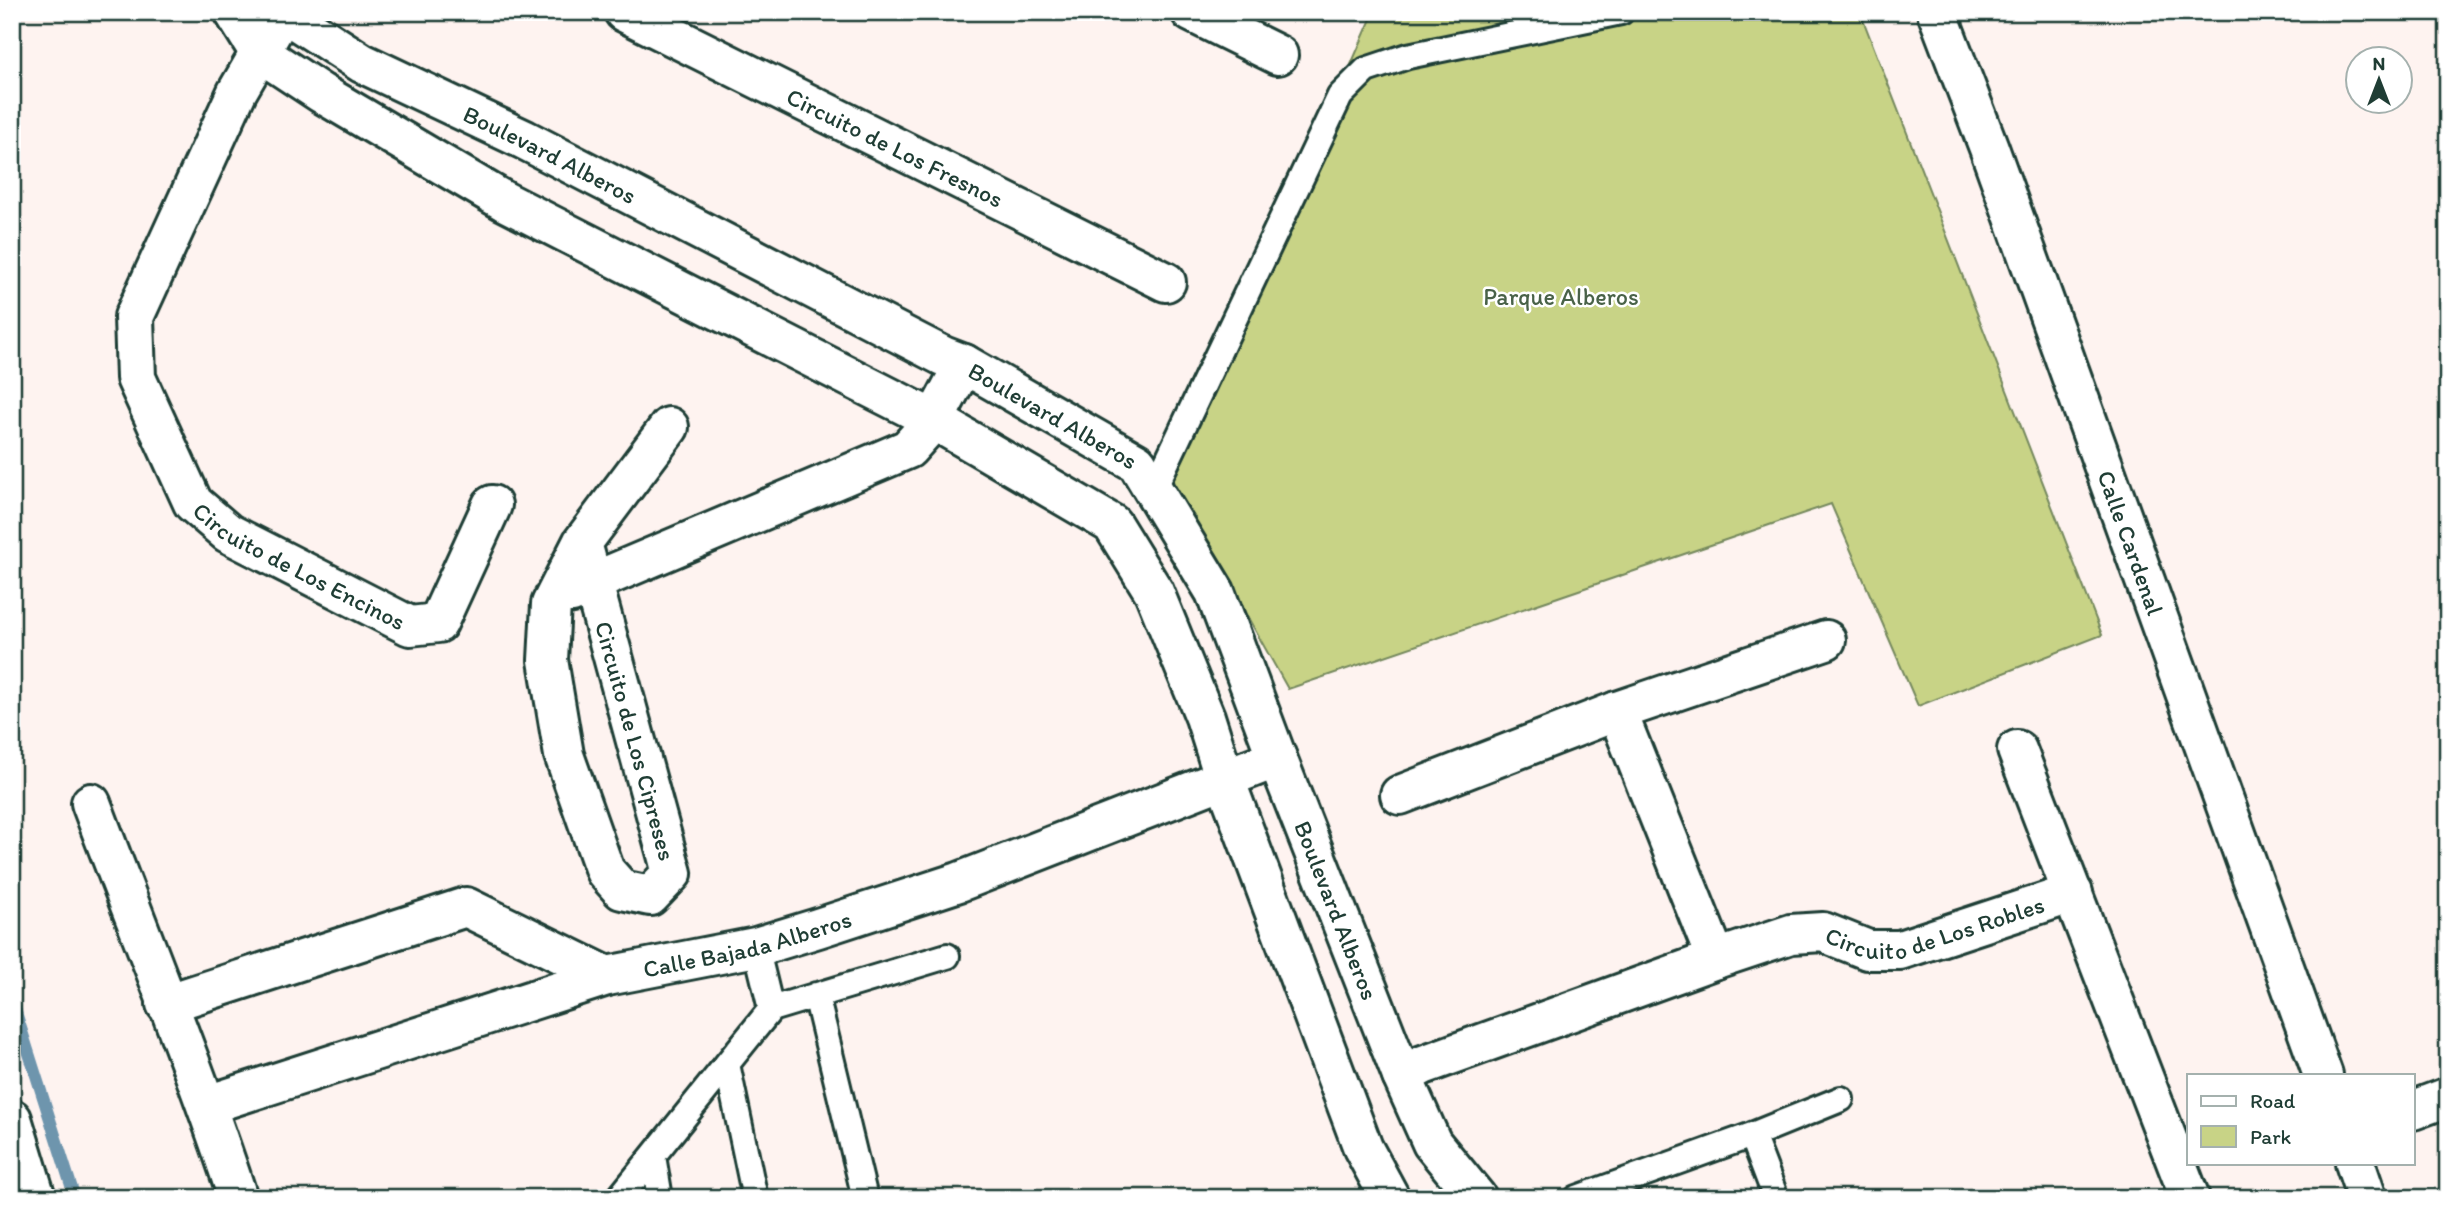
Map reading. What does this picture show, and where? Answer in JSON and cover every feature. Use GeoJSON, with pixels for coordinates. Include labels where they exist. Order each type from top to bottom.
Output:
{"type":"FeatureCollection","features":[{"type":"Feature","properties":{"kind":"street"},"geometry":{"type":"LineString","coordinates":[[234,12],[259,52],[321,93],[504,201],[934,419],[1112,524],[1154,592],[1205,717],[1224,777],[1363,1147],[1390,1198]]}},
{"type":"Feature","properties":{"kind":"street","name":"Circuito de Los Fresnos"},"geometry":{"type":"LineString","coordinates":[[624,12],[1166,282]]}},
{"type":"Feature","properties":{"kind":"street"},"geometry":{"type":"LineString","coordinates":[[1191,12],[1279,55]]}},
{"type":"Feature","properties":{"kind":"street","name":"Calle Cardenal"},"geometry":{"type":"LineString","coordinates":[[1937,12],[1989,148],[2323,1074]]}},
{"type":"Feature","properties":{"kind":"street","name":"Circuito de Los Encinos"},"geometry":{"type":"LineString","coordinates":[[284,13],[237,92],[134,317],[136,378],[193,503],[228,533],[410,626],[438,623],[492,505]]}},
{"type":"Feature","properties":{"kind":"street","name":"Boulevard Alberos"},"geometry":{"type":"LineString","coordinates":[[284,13],[362,63],[525,140],[943,356],[964,364],[1137,463],[1215,592],[1276,758],[1402,1076],[1432,1143],[1476,1198]]}},
{"type":"Feature","properties":{"kind":"street","name":"Circuito de Los Cipreses"},"geometry":{"type":"LineString","coordinates":[[551,604],[593,582],[908,449],[934,419],[964,364]]}},
{"type":"Feature","properties":{"kind":"street","name":"Circuito de Los Cipreses"},"geometry":{"type":"LineString","coordinates":[[582,543],[673,873],[650,896],[622,890],[605,871],[564,755],[548,660],[551,604],[582,543],[668,427]]}},
{"type":"Feature","properties":{"kind":"street"},"geometry":{"type":"LineString","coordinates":[[1400,795],[1617,711],[1826,640]]}},
{"type":"Feature","properties":{"kind":"street"},"geometry":{"type":"LineString","coordinates":[[1617,711],[1716,959]]}},
{"type":"Feature","properties":{"kind":"street","name":"Circuito de Los Robles"},"geometry":{"type":"LineString","coordinates":[[2017,750],[2190,1198]]}},
{"type":"Feature","properties":{"kind":"street","name":"Calle Bajada Alberos"},"geometry":{"type":"LineString","coordinates":[[207,1105],[607,976],[756,947],[958,882],[1276,758]]}},
{"type":"Feature","properties":{"kind":"street"},"geometry":{"type":"LineString","coordinates":[[91,803],[207,1105],[238,1198]]}},
{"type":"Feature","properties":{"kind":"street","name":"Circuito de Los Robles"},"geometry":{"type":"LineString","coordinates":[[1402,1076],[1423,1065],[1791,934],[1823,932],[1868,950],[1900,950],[2073,893]]}},
{"type":"Feature","properties":{"kind":"street"},"geometry":{"type":"LineString","coordinates":[[166,1004],[466,907],[607,976]]}},
{"type":"Feature","properties":{"kind":"street"},"geometry":{"type":"LineString","coordinates":[[2414,1110],[2448,1097]]}},
{"type":"Feature","properties":{"kind":"street"},"geometry":{"type":"LineString","coordinates":[[12,1119],[36,1198]]}},
{"type":"Feature","properties":{"kind":"street"},"geometry":{"type":"LineString","coordinates":[[2355,1164],[2367,1198]]}},
{"type":"Feature","properties":{"kind":"lane"},"geometry":{"type":"LineString","coordinates":[[1153,491],[1340,96],[1366,70],[1408,56],[1621,12]]}},
{"type":"Feature","properties":{"kind":"lane"},"geometry":{"type":"LineString","coordinates":[[756,947],[771,1009]]}},
{"type":"Feature","properties":{"kind":"lane"},"geometry":{"type":"LineString","coordinates":[[619,1198],[771,1009],[947,956]]}},
{"type":"Feature","properties":{"kind":"lane"},"geometry":{"type":"LineString","coordinates":[[817,995],[865,1198]]}},
{"type":"Feature","properties":{"kind":"lane"},"geometry":{"type":"LineString","coordinates":[[727,1065],[755,1198]]}},
{"type":"Feature","properties":{"kind":"lane"},"geometry":{"type":"LineString","coordinates":[[1577,1198],[1752,1135],[1841,1099]]}},
{"type":"Feature","properties":{"kind":"lane"},"geometry":{"type":"LineString","coordinates":[[1752,1135],[1776,1198]]}},
{"type":"Feature","properties":{"kind":"lane"},"geometry":{"type":"LineString","coordinates":[[653,1156],[660,1198]]}},
{"type":"Feature","properties":{"kind":"green space","name":"Parque Alberos"},"geometry":{"type":"Polygon","coordinates":[[[1374,12],[1860,12],[2102,635],[1918,706],[1831,504],[1288,689],[1170,478],[1374,12]]]}},
{"type":"Feature","properties":{"kind":"waterway"},"geometry":{"type":"LineString","coordinates":[[12,1000],[75,1198]]}}]}
